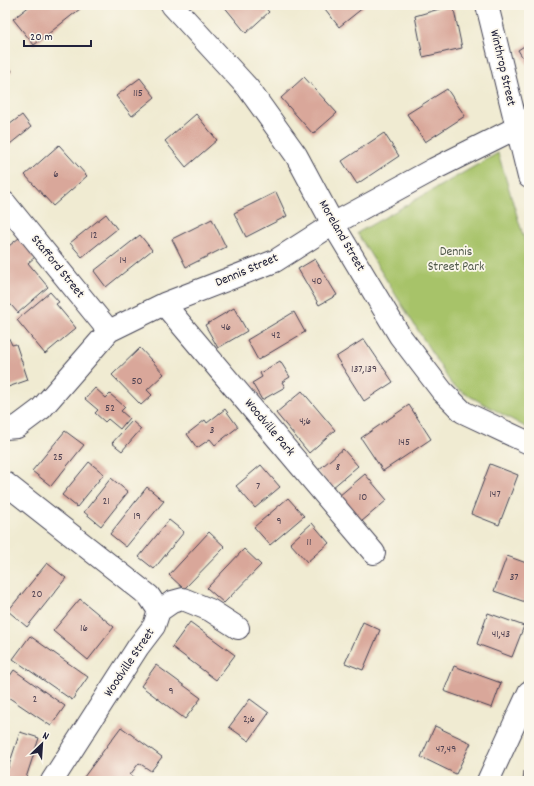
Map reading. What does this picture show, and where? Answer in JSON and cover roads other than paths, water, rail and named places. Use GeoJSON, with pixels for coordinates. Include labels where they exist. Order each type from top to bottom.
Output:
{"type":"FeatureCollection","features":[{"type":"Feature","properties":{"kind":"street","name":"Moreland Street"},"geometry":{"type":"LineString","coordinates":[[172,5],[248,88],[288,143],[333,224],[400,336],[442,391],[463,412],[529,443]]}},
{"type":"Feature","properties":{"kind":"street","name":"Winthrop Street"},"geometry":{"type":"LineString","coordinates":[[487,5],[523,124],[529,177]]}},
{"type":"Feature","properties":{"kind":"street","name":"Dennis Street"},"geometry":{"type":"LineString","coordinates":[[5,428],[17,427],[41,409],[109,331],[164,304],[275,261],[333,224],[434,169],[523,124]]}},
{"type":"Feature","properties":{"kind":"street","name":"Stafford Street"},"geometry":{"type":"LineString","coordinates":[[5,203],[109,331]]}},
{"type":"Feature","properties":{"kind":"street","name":"Woodville Park"},"geometry":{"type":"LineString","coordinates":[[164,304],[374,552]]}},
{"type":"Feature","properties":{"kind":"street","name":"Woodville Street"},"geometry":{"type":"LineString","coordinates":[[5,483],[149,596],[159,612],[154,626],[138,647],[52,781]]}},
{"type":"Feature","properties":{"kind":"street"},"geometry":{"type":"LineString","coordinates":[[159,612],[172,602],[183,598],[210,610],[238,628]]}},
{"type":"Feature","properties":{"kind":"street"},"geometry":{"type":"LineString","coordinates":[[488,781],[529,692]]}},
{"type":"Feature","properties":{"kind":"park label","name":"Dennis Street Park"},"geometry":{"type":"Point","coordinates":[456,260]}}]}
